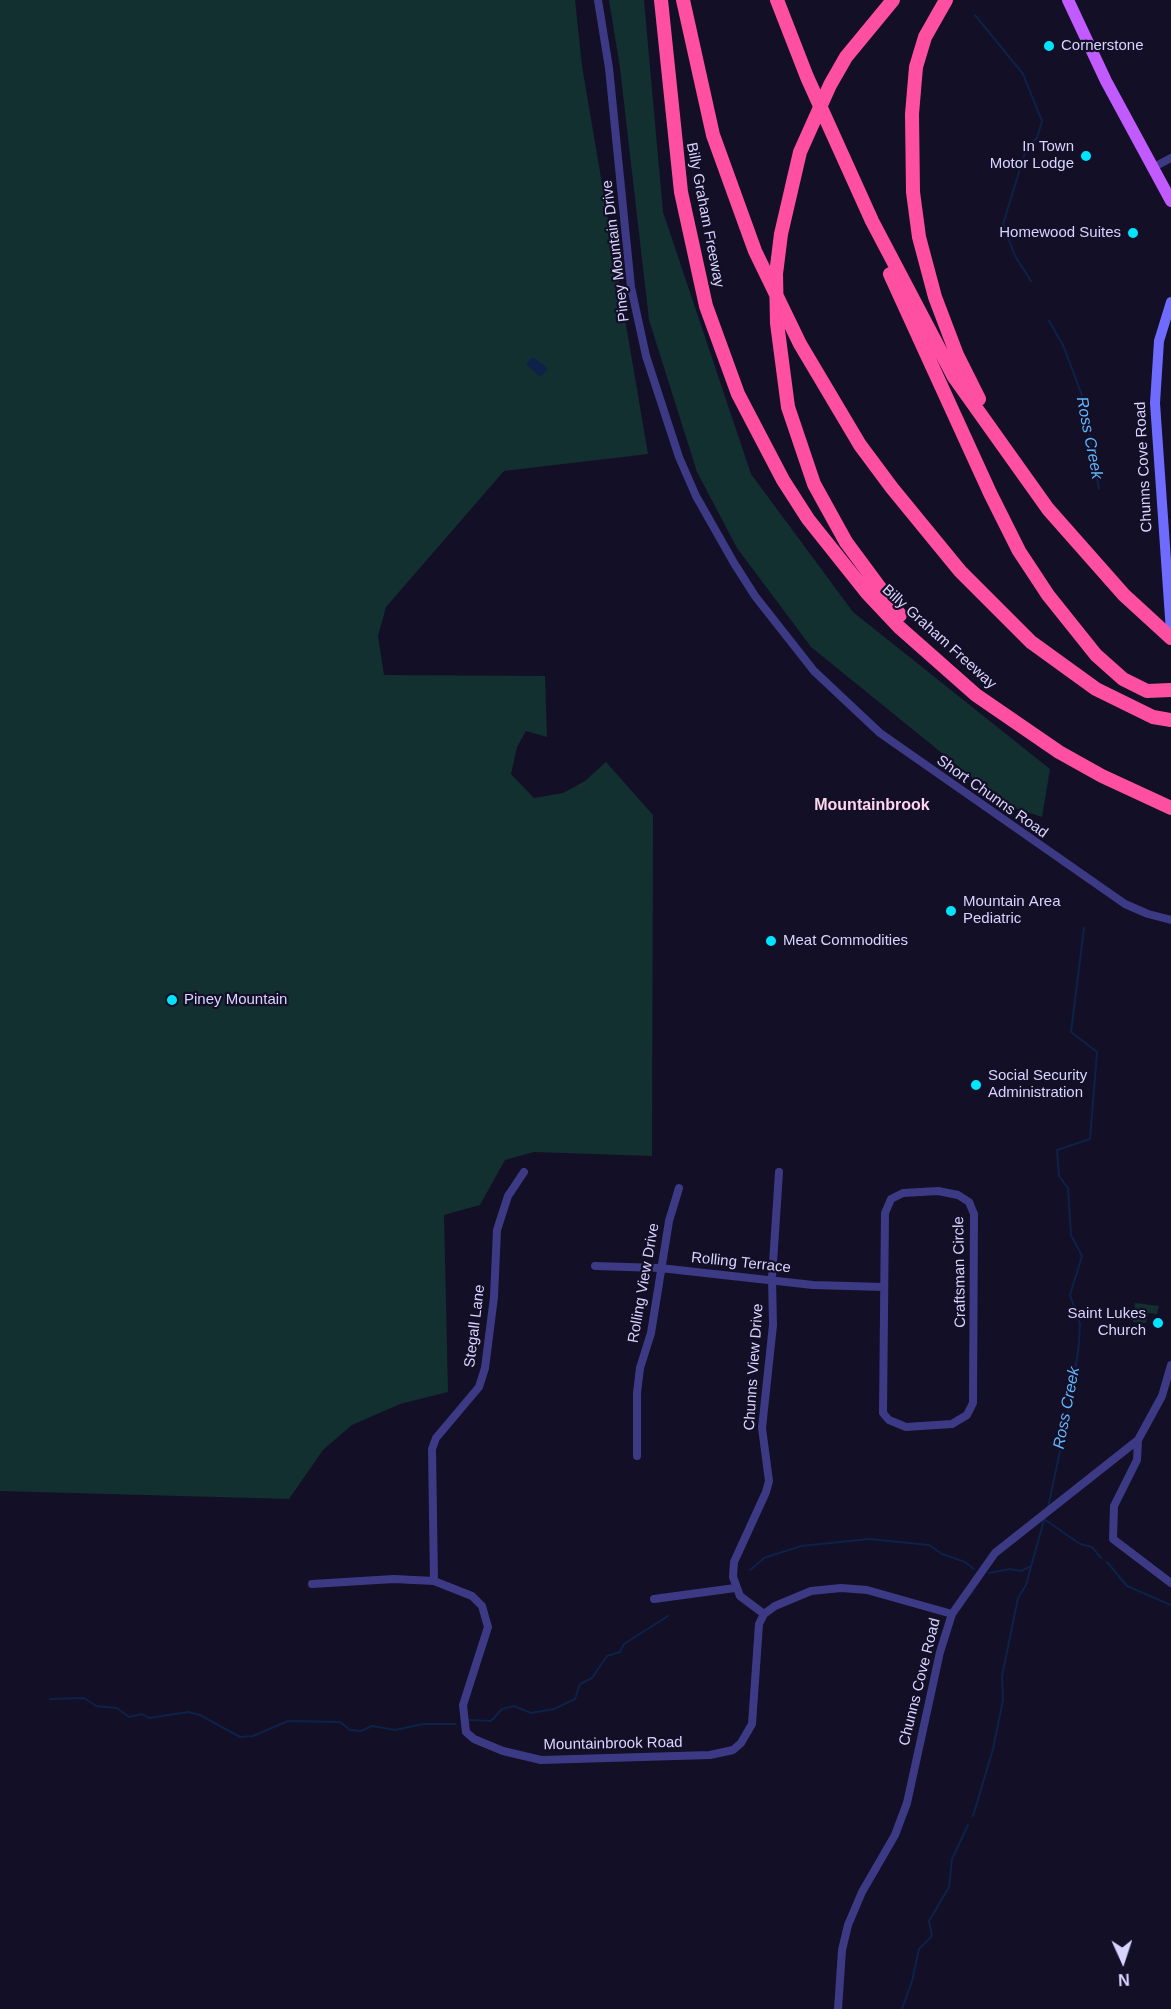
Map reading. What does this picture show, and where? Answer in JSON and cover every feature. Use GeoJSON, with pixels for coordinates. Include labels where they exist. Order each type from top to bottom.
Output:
{"type":"FeatureCollection","features":[{"type":"Feature","properties":{"kind":"highway","name":"Billy Graham Freeway"},"geometry":{"type":"LineString","coordinates":[[661,0],[681,192],[705,306],[726,365],[753,424],[808,519],[867,593],[976,695],[1059,752],[1138,794],[1171,808]]}},
{"type":"Feature","properties":{"kind":"highway"},"geometry":{"type":"LineString","coordinates":[[683,0],[713,135],[755,252],[828,395],[892,488],[960,571],[1000,612],[1040,649],[1096,689],[1153,717],[1171,720]]}},
{"type":"Feature","properties":{"kind":"highway"},"geometry":{"type":"LineString","coordinates":[[777,0],[807,77],[872,221],[954,377],[1048,509],[1124,595],[1171,639]]}},
{"type":"Feature","properties":{"kind":"highway"},"geometry":{"type":"LineString","coordinates":[[892,0],[846,57],[830,85],[800,152],[785,214],[776,274],[777,335],[788,406],[814,484],[846,542],[871,579],[893,608],[936,652],[944,666]]}},
{"type":"Feature","properties":{"kind":"highway"},"geometry":{"type":"LineString","coordinates":[[946,0],[925,37],[916,67],[912,114],[913,192],[920,237],[935,297],[945,327],[986,412],[991,429]]}},
{"type":"Feature","properties":{"kind":"highway"},"geometry":{"type":"LineString","coordinates":[[872,221],[876,243],[990,493],[1031,569],[1078,635],[1111,670],[1140,689],[1171,690]]}},
{"type":"Feature","properties":{"kind":"main road"},"geometry":{"type":"LineString","coordinates":[[1068,0],[1106,81],[1171,201]]}},
{"type":"Feature","properties":{"kind":"main road","name":"Chunns Cove Road"},"geometry":{"type":"LineString","coordinates":[[1171,302],[1159,341],[1155,403],[1171,632]]}},
{"type":"Feature","properties":{"kind":"street","name":"Piney Mountain Drive"},"geometry":{"type":"LineString","coordinates":[[598,0],[609,68],[631,286],[646,356],[665,420],[696,496],[734,563],[769,615],[814,671]]}},
{"type":"Feature","properties":{"kind":"street"},"geometry":{"type":"LineString","coordinates":[[1152,168],[1171,158]]}},
{"type":"Feature","properties":{"kind":"street","name":"Short Chunns Road"},"geometry":{"type":"LineString","coordinates":[[814,671],[856,713],[892,743],[1040,847],[1125,904],[1148,914],[1171,920]]}},
{"type":"Feature","properties":{"kind":"street","name":"Stegall Lane"},"geometry":{"type":"LineString","coordinates":[[434,1581],[432,1449],[436,1438],[446,1424],[479,1387],[485,1368],[493,1307],[497,1230],[508,1196],[524,1172]]}},
{"type":"Feature","properties":{"kind":"street","name":"Chunns View Drive"},"geometry":{"type":"LineString","coordinates":[[735,1588],[734,1562],[766,1492],[769,1480],[762,1428],[773,1325],[772,1278],[779,1172]]}},
{"type":"Feature","properties":{"kind":"street","name":"Rolling View Drive"},"geometry":{"type":"LineString","coordinates":[[637,1456],[637,1393],[640,1368],[651,1333],[669,1221],[680,1188]]}},
{"type":"Feature","properties":{"kind":"street","name":"Craftsman Circle"},"geometry":{"type":"LineString","coordinates":[[938,1191],[958,1195],[969,1202],[975,1227],[974,1404],[967,1415],[952,1424],[906,1427],[889,1420],[883,1413],[884,1287],[885,1213],[891,1199],[903,1192],[938,1191]]}},
{"type":"Feature","properties":{"kind":"street","name":"Rolling Terrace"},"geometry":{"type":"LineString","coordinates":[[595,1266],[660,1268],[772,1278],[813,1285],[884,1287]]}},
{"type":"Feature","properties":{"kind":"street","name":"Chunns Cove Road"},"geometry":{"type":"LineString","coordinates":[[838,2009],[842,1950],[848,1925],[861,1892],[895,1834],[907,1803],[940,1653],[952,1614],[995,1553],[1138,1440],[1162,1396],[1171,1365]]}},
{"type":"Feature","properties":{"kind":"street"},"geometry":{"type":"LineString","coordinates":[[1138,1440],[1137,1460],[1114,1506],[1113,1539],[1171,1583]]}},
{"type":"Feature","properties":{"kind":"street","name":"Mountainbrook Road"},"geometry":{"type":"LineString","coordinates":[[312,1584],[394,1579],[434,1581],[472,1596],[486,1614],[486,1639],[463,1705],[466,1732],[474,1739],[503,1751],[541,1760],[710,1755],[733,1750],[752,1724],[759,1624],[764,1614]]}},
{"type":"Feature","properties":{"kind":"street"},"geometry":{"type":"LineString","coordinates":[[654,1599],[735,1588],[744,1601],[764,1614],[775,1606],[812,1591],[841,1588],[867,1590],[952,1614]]}},
{"type":"Feature","properties":{"kind":"green space"},"geometry":{"type":"Polygon","coordinates":[[[0,0],[575,0],[582,66],[648,454],[504,471],[386,607],[378,636],[384,675],[545,676],[547,737],[526,731],[517,747],[511,774],[534,798],[563,793],[585,781],[606,762],[653,815],[652,1156],[534,1152],[505,1160],[480,1205],[444,1215],[448,1392],[400,1404],[352,1425],[323,1450],[289,1499],[0,1491],[0,0]]]}},
{"type":"Feature","properties":{"kind":"green space"},"geometry":{"type":"Polygon","coordinates":[[[609,0],[644,0],[663,212],[751,474],[853,612],[1050,769],[1042,817],[1006,805],[811,647],[737,548],[697,472],[649,320],[620,68],[609,0]]]}},
{"type":"Feature","properties":{"kind":"green space"},"geometry":{"type":"Polygon","coordinates":[[[1135,1303],[1159,1306],[1157,1314],[1148,1313],[1146,1323],[1133,1322],[1135,1303]]]}},
{"type":"Feature","properties":{"kind":"water"},"geometry":{"type":"Polygon","coordinates":[[[533,357],[546,367],[547,370],[540,377],[526,364],[533,357]]]}},
{"type":"Feature","properties":{"kind":"waterway","name":"Ross Creek"},"geometry":{"type":"LineString","coordinates":[[975,15],[1023,74],[1042,121],[1037,138],[1027,146],[1003,224],[1015,256],[1031,281]]}},
{"type":"Feature","properties":{"kind":"waterway","name":"Ross Creek"},"geometry":{"type":"LineString","coordinates":[[1049,321],[1063,345],[1083,398],[1099,489]]}},
{"type":"Feature","properties":{"kind":"waterway","name":"Ross Creek"},"geometry":{"type":"LineString","coordinates":[[1048,1508],[1072,1394],[1079,1343],[1080,1324],[1070,1295],[1082,1256],[1071,1235],[1068,1188],[1059,1176],[1057,1150],[1090,1139],[1097,1052],[1071,1032],[1084,928]]}},
{"type":"Feature","properties":{"kind":"waterway","name":"Ross Creek"},"geometry":{"type":"LineString","coordinates":[[973,1816],[993,1749],[1003,1700],[1002,1676],[1018,1598],[1026,1585],[1045,1516]]}},
{"type":"Feature","properties":{"kind":"waterway"},"geometry":{"type":"LineString","coordinates":[[1044,1519],[1080,1544],[1092,1547],[1101,1558]]}},
{"type":"Feature","properties":{"kind":"waterway"},"geometry":{"type":"LineString","coordinates":[[750,1570],[764,1558],[801,1546],[869,1539],[929,1545],[942,1554],[965,1562],[974,1569]]}},
{"type":"Feature","properties":{"kind":"waterway"},"geometry":{"type":"LineString","coordinates":[[1107,1562],[1127,1586],[1171,1605]]}},
{"type":"Feature","properties":{"kind":"waterway"},"geometry":{"type":"LineString","coordinates":[[989,1573],[1010,1569],[1021,1571],[1031,1566]]}},
{"type":"Feature","properties":{"kind":"waterway"},"geometry":{"type":"LineString","coordinates":[[470,1720],[491,1721],[502,1709],[514,1706],[531,1713],[554,1709],[575,1699],[580,1684],[592,1678],[607,1656],[620,1652],[624,1644],[668,1616]]}},
{"type":"Feature","properties":{"kind":"waterway"},"geometry":{"type":"LineString","coordinates":[[50,1699],[84,1698],[96,1706],[117,1708],[129,1717],[142,1714],[149,1718],[188,1712],[200,1715],[240,1737],[253,1736],[288,1721],[340,1722],[350,1730],[361,1731],[372,1726],[395,1730],[423,1724],[455,1724]]}},
{"type":"Feature","properties":{"kind":"waterway","name":"Ross Creek"},"geometry":{"type":"LineString","coordinates":[[902,2009],[912,1981],[919,1949],[932,1936],[929,1921],[949,1887],[952,1859],[968,1825]]}},
{"type":"Feature","properties":{"kind":"place","name":"Cornerstone"},"geometry":{"type":"Point","coordinates":[1049,46]}},
{"type":"Feature","properties":{"kind":"place","name":"In Town Motor Lodge"},"geometry":{"type":"Point","coordinates":[1086,156]}},
{"type":"Feature","properties":{"kind":"place","name":"Homewood Suites"},"geometry":{"type":"Point","coordinates":[1133,233]}},
{"type":"Feature","properties":{"kind":"place","name":"Mountain Area Pediatric"},"geometry":{"type":"Point","coordinates":[951,911]}},
{"type":"Feature","properties":{"kind":"place","name":"Meat Commodities"},"geometry":{"type":"Point","coordinates":[771,941]}},
{"type":"Feature","properties":{"kind":"place","name":"Piney Mountain"},"geometry":{"type":"Point","coordinates":[172,1000]}},
{"type":"Feature","properties":{"kind":"place","name":"Social Security Administration"},"geometry":{"type":"Point","coordinates":[976,1085]}},
{"type":"Feature","properties":{"kind":"place","name":"Saint Lukes Church"},"geometry":{"type":"Point","coordinates":[1158,1323]}},
{"type":"Feature","properties":{"kind":"district","name":"Mountainbrook"},"geometry":{"type":"Point","coordinates":[872,806]}}]}
